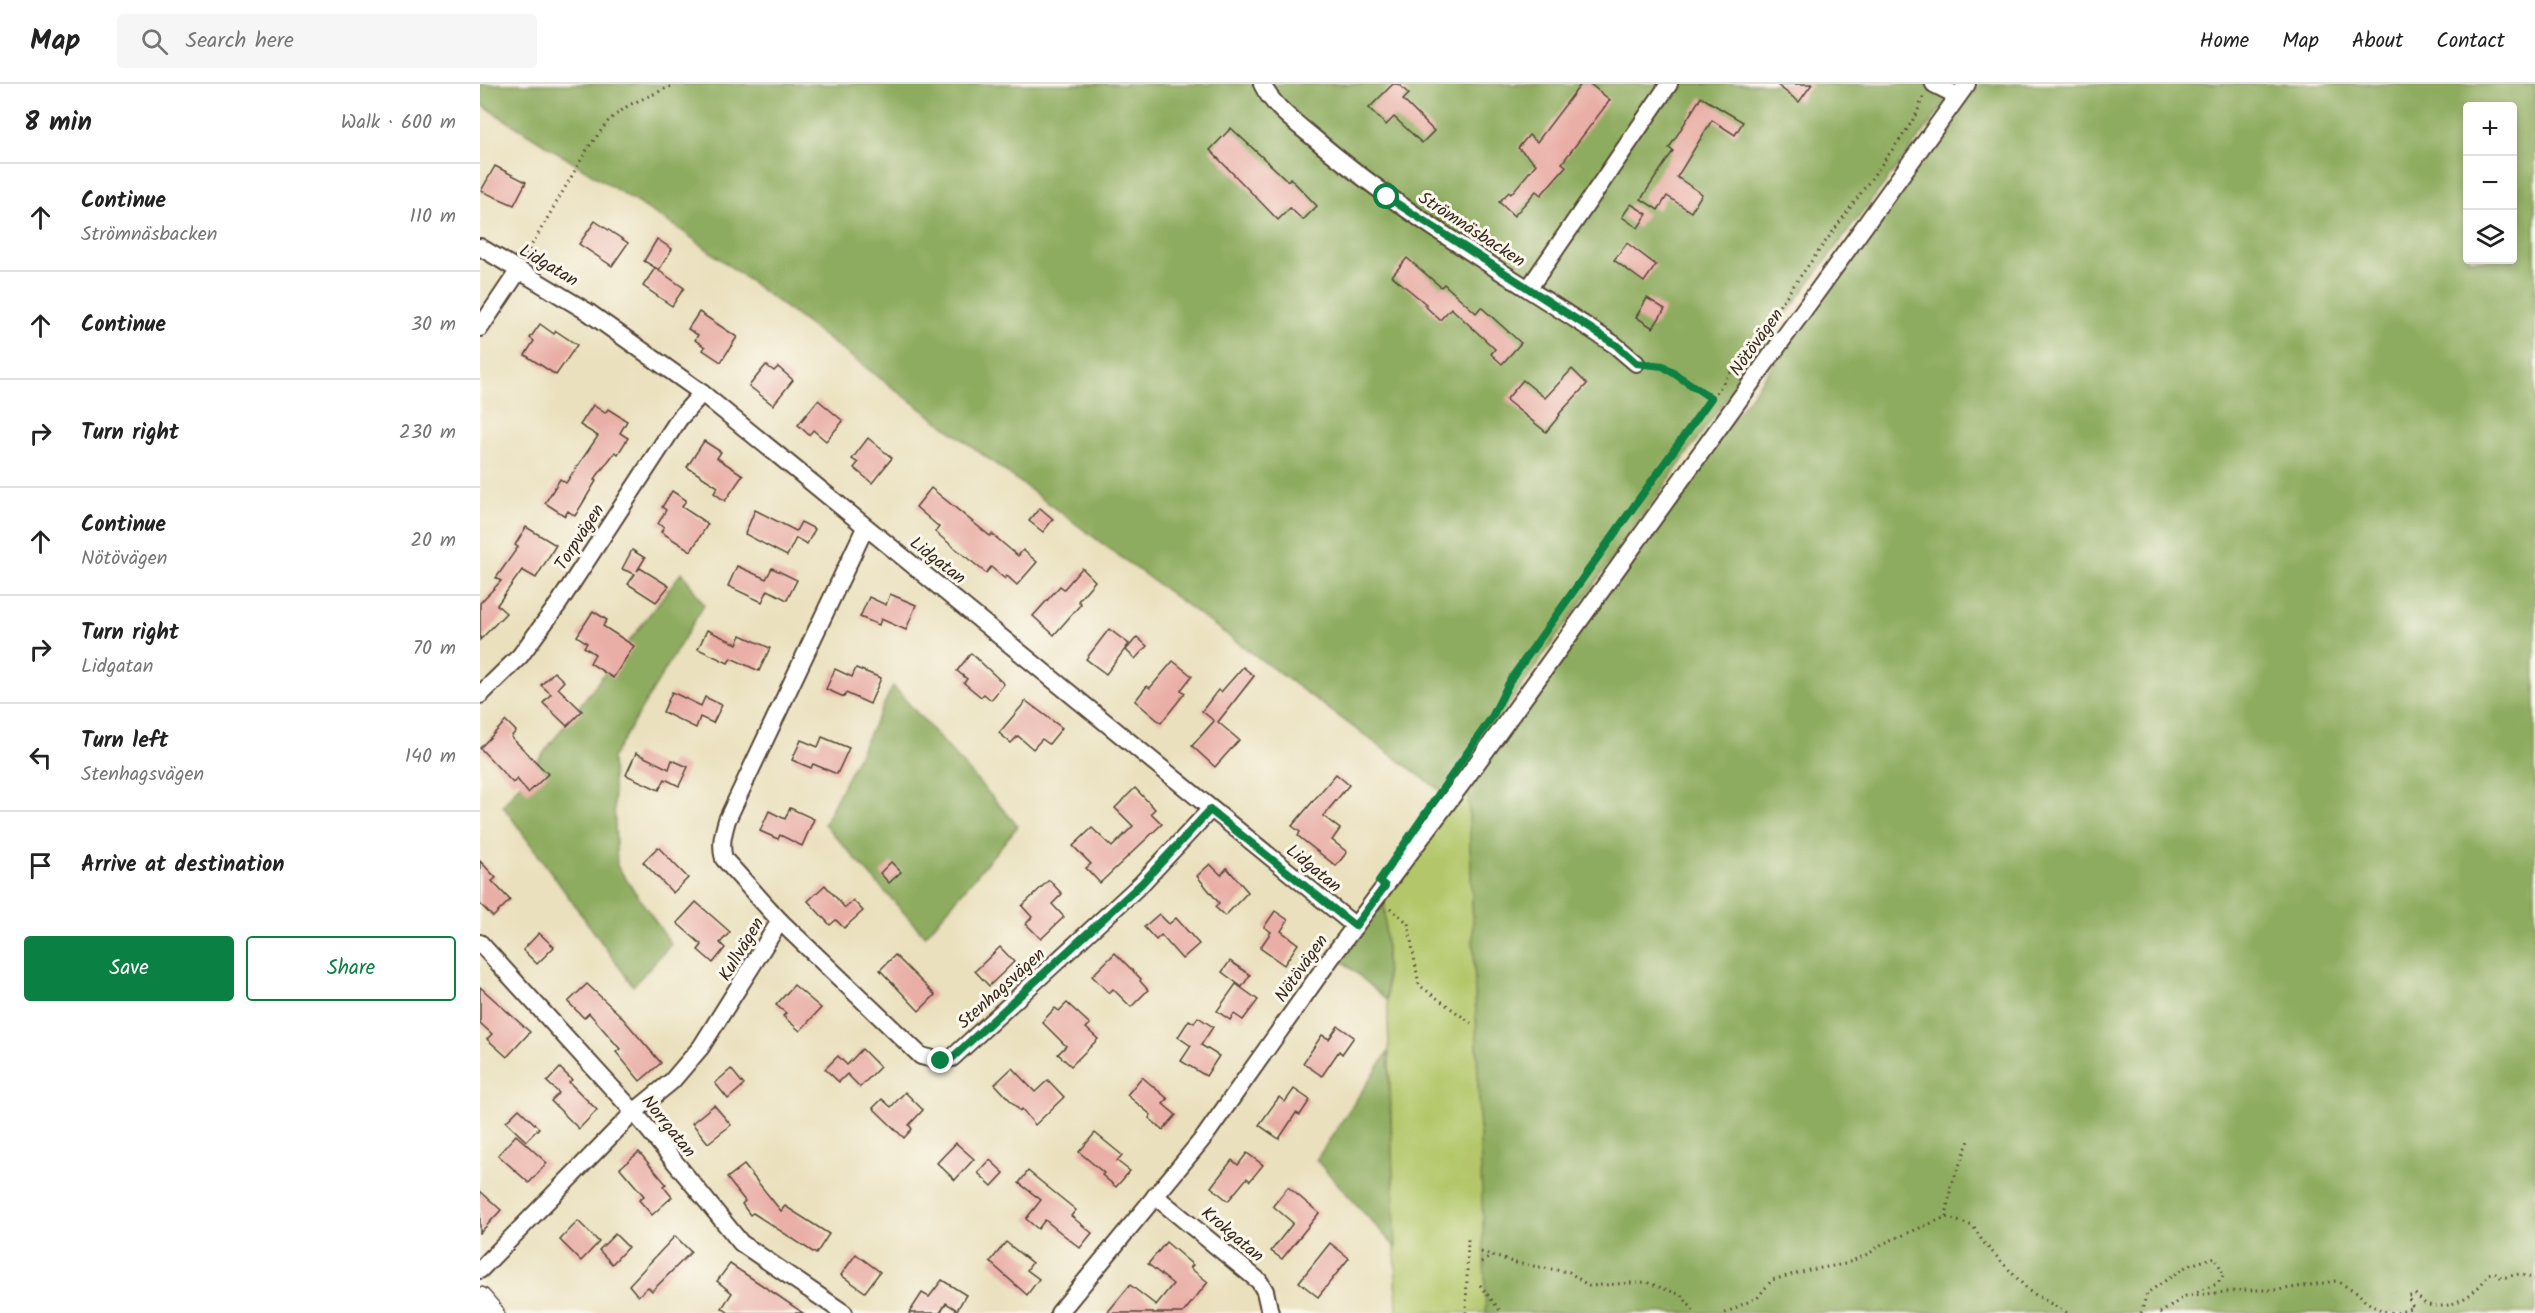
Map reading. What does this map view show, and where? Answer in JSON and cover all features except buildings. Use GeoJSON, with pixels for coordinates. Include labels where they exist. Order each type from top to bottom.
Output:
{"type":"FeatureCollection","features":[{"type":"Feature","properties":{"kind":"street","name":"Strömnäsbacken"},"geometry":{"type":"LineString","coordinates":[[1262,84],[1268,97],[1294,121],[1387,197],[1616,345],[1636,363]]}},
{"type":"Feature","properties":{"kind":"street","name":"Strömnäsbacken"},"geometry":{"type":"LineString","coordinates":[[1528,288],[1669,84]]}},
{"type":"Feature","properties":{"kind":"street"},"geometry":{"type":"LineString","coordinates":[[1929,87],[1963,90]]}},
{"type":"Feature","properties":{"kind":"street","name":"Nötövägen"},"geometry":{"type":"LineString","coordinates":[[1059,1313],[1205,1136],[1963,90]]}},
{"type":"Feature","properties":{"kind":"street","name":"Lidgatan"},"geometry":{"type":"LineString","coordinates":[[480,247],[588,312],[702,393],[865,528],[1118,731],[1210,810],[1355,926]]}},
{"type":"Feature","properties":{"kind":"street"},"geometry":{"type":"LineString","coordinates":[[480,328],[519,270]]}},
{"type":"Feature","properties":{"kind":"street","name":"Torpvägen"},"geometry":{"type":"LineString","coordinates":[[480,695],[520,656],[559,603],[673,428],[702,393]]}},
{"type":"Feature","properties":{"kind":"street","name":"Kullvägen"},"geometry":{"type":"LineString","coordinates":[[480,1270],[634,1112],[672,1081],[701,1047],[780,921],[724,859],[721,846],[723,833],[737,798],[865,528]]}},
{"type":"Feature","properties":{"kind":"street","name":"Stenhagsvägen"},"geometry":{"type":"LineString","coordinates":[[780,921],[921,1056],[941,1061],[952,1058],[1085,937],[1141,884],[1210,810]]}},
{"type":"Feature","properties":{"kind":"street","name":"Norrgatan"},"geometry":{"type":"LineString","coordinates":[[480,943],[634,1112],[741,1243],[844,1313]]}},
{"type":"Feature","properties":{"kind":"street","name":"Krokgatan"},"geometry":{"type":"LineString","coordinates":[[1155,1196],[1258,1281],[1265,1291],[1270,1313]]}},
{"type":"Feature","properties":{"kind":"street"},"geometry":{"type":"LineString","coordinates":[[480,1298],[493,1313]]}},
{"type":"Feature","properties":{"kind":"path"},"geometry":{"type":"LineString","coordinates":[[519,270],[588,148],[609,120],[628,105],[676,84]]}},
{"type":"Feature","properties":{"kind":"path"},"geometry":{"type":"LineString","coordinates":[[1502,698],[1511,679],[1552,619],[1908,128],[1929,87]]}},
{"type":"Feature","properties":{"kind":"path"},"geometry":{"type":"LineString","coordinates":[[1636,363],[1663,366],[1711,398]]}},
{"type":"Feature","properties":{"kind":"path"},"geometry":{"type":"LineString","coordinates":[[1377,897],[1408,923],[1419,986],[1471,1023]]}},
{"type":"Feature","properties":{"kind":"path"},"geometry":{"type":"LineString","coordinates":[[1946,1217],[1951,1186],[1970,1138]]}},
{"type":"Feature","properties":{"kind":"path"},"geometry":{"type":"LineString","coordinates":[[1725,1313],[1758,1297],[1772,1280],[1809,1269],[1845,1264],[1870,1253],[1882,1244],[1946,1217],[1973,1227],[1983,1242],[2029,1291],[2067,1313]]}},
{"type":"Feature","properties":{"kind":"path"},"geometry":{"type":"LineString","coordinates":[[1466,1313],[1468,1238]]}},
{"type":"Feature","properties":{"kind":"path"},"geometry":{"type":"LineString","coordinates":[[1481,1252],[1516,1263],[1569,1272],[1589,1286],[1646,1282],[1681,1295],[1696,1313]]}},
{"type":"Feature","properties":{"kind":"path"},"geometry":{"type":"LineString","coordinates":[[1481,1262],[1494,1256]]}},
{"type":"Feature","properties":{"kind":"path"},"geometry":{"type":"LineString","coordinates":[[2141,1313],[2147,1293],[2187,1266],[2214,1257],[2224,1275],[2217,1284],[2186,1296],[2160,1313]]}},
{"type":"Feature","properties":{"kind":"path"},"geometry":{"type":"LineString","coordinates":[[2186,1296],[2246,1290],[2278,1290],[2336,1281],[2357,1292],[2365,1301],[2381,1311],[2395,1313],[2412,1307],[2408,1298],[2415,1294],[2425,1304],[2441,1307],[2456,1302],[2471,1295],[2483,1284],[2488,1274],[2494,1273],[2502,1278],[2519,1274],[2535,1279]]}},
{"type":"Feature","properties":{"kind":"path"},"geometry":{"type":"LineString","coordinates":[[1480,1285],[1502,1313]]}},
{"type":"Feature","properties":{"kind":"green space"},"geometry":{"type":"Polygon","coordinates":[[[480,84],[1960,84],[1808,284],[1445,794],[1115,553],[681,230],[480,104],[480,84]]]}},
{"type":"Feature","properties":{"kind":"green space"},"geometry":{"type":"Polygon","coordinates":[[[1979,84],[2535,84],[2535,1313],[1486,1313],[1468,781],[1979,84]]]}},
{"type":"Feature","properties":{"kind":"green space"},"geometry":{"type":"Polygon","coordinates":[[[682,572],[704,605],[612,758],[617,866],[671,944],[633,986],[503,806],[682,572]]]}},
{"type":"Feature","properties":{"kind":"green space"},"geometry":{"type":"Polygon","coordinates":[[[893,686],[1018,826],[925,936],[824,824],[893,686]]]}},
{"type":"Feature","properties":{"kind":"green space"},"geometry":{"type":"Polygon","coordinates":[[[1468,781],[1486,1313],[1397,1313],[1384,886],[1468,781]]]}},
{"type":"Feature","properties":{"kind":"green space"},"geometry":{"type":"Polygon","coordinates":[[[1384,886],[1387,1000],[1332,952],[1384,886]]]}},
{"type":"Feature","properties":{"kind":"green space"},"geometry":{"type":"Polygon","coordinates":[[[1388,1052],[1396,1248],[1316,1160],[1388,1052]]]}},
{"type":"Feature","properties":{"kind":"route"},"geometry":{"type":"LineString","coordinates":[[941,1061],[952,1058],[1085,937],[1141,884],[1210,810],[1355,926],[1385,886],[1379,881],[1481,735],[1511,679],[1711,398],[1663,366],[1636,363],[1616,345],[1387,197]]}}]}
